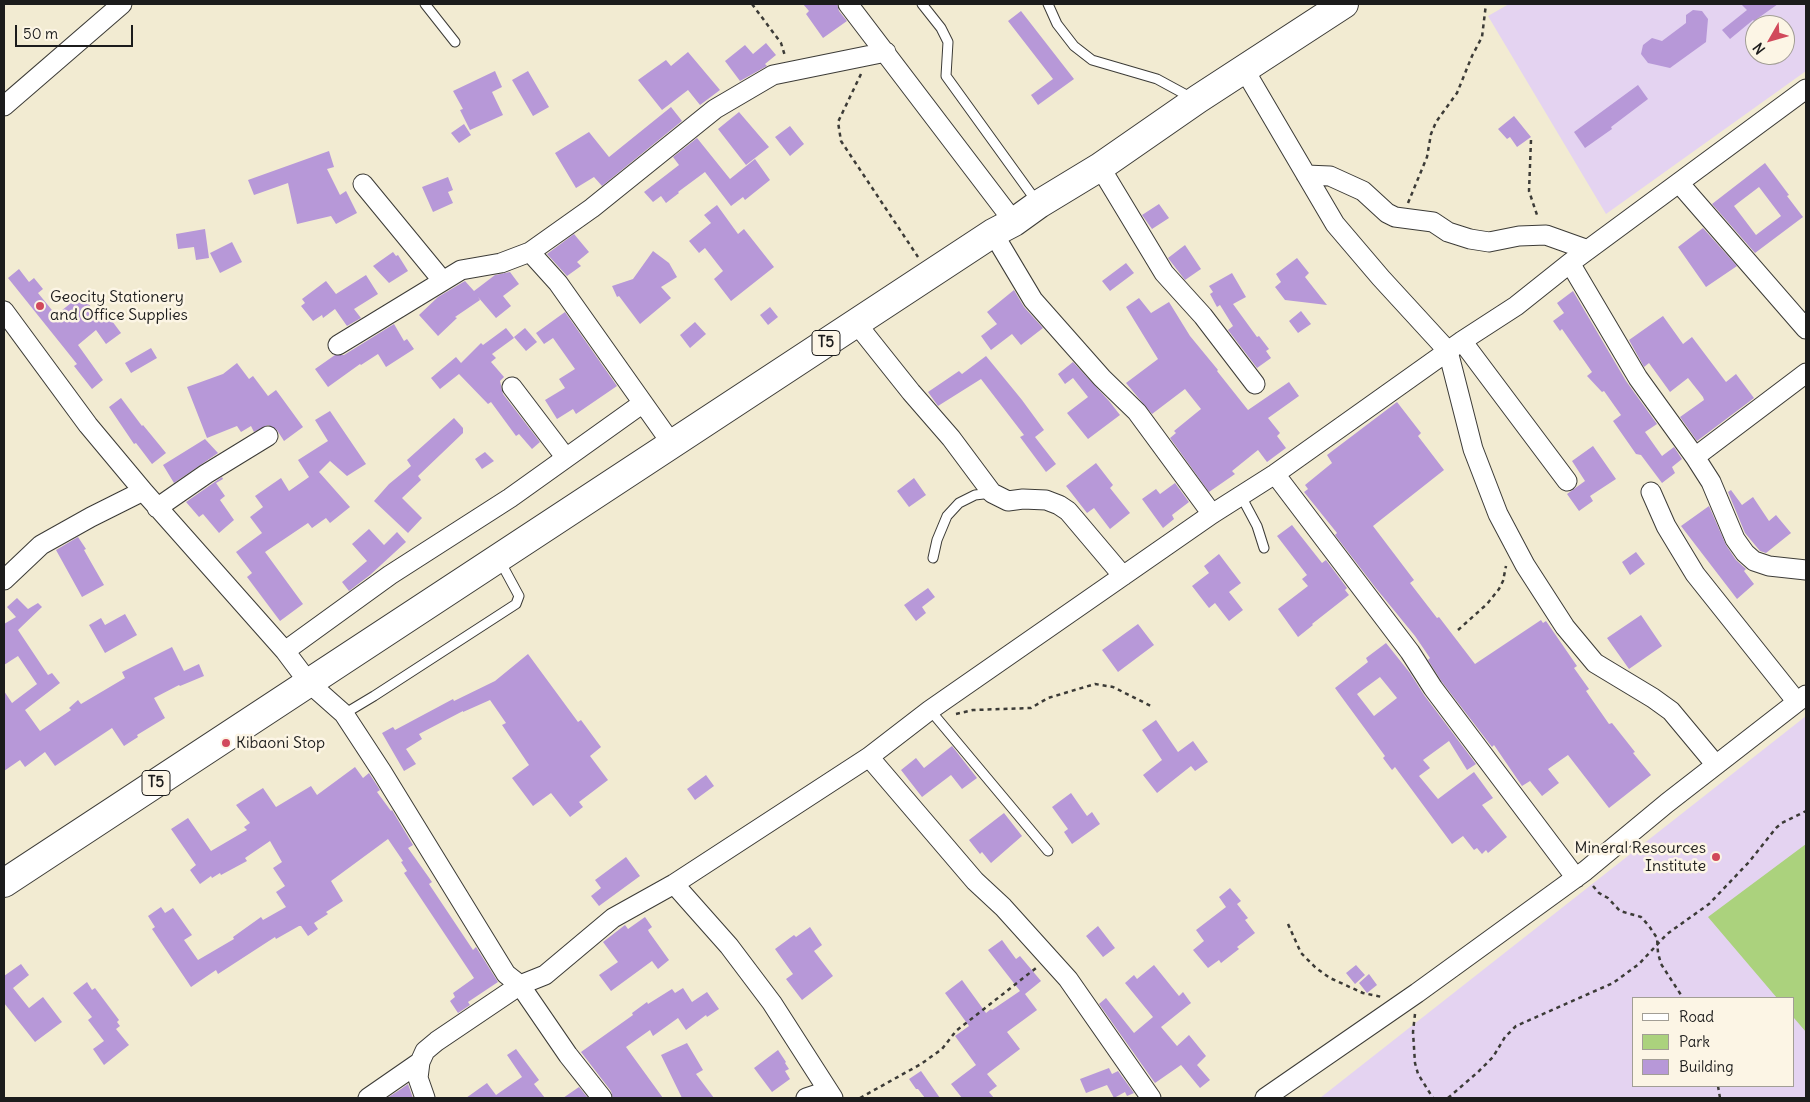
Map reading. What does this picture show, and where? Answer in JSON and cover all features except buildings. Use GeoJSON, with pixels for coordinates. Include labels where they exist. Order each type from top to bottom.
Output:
{"type":"FeatureCollection","features":[{"type":"Feature","properties":{"kind":"highway","name":"T5"},"geometry":{"type":"LineString","coordinates":[[4,883],[1038,204],[1100,167],[1197,100],[1344,4]]}},
{"type":"Feature","properties":{"kind":"street"},"geometry":{"type":"LineString","coordinates":[[4,106],[122,4]]}},
{"type":"Feature","properties":{"kind":"street"},"geometry":{"type":"LineString","coordinates":[[848,4],[878,54],[1003,227],[1033,300],[1102,378],[1137,412],[1212,514]]}},
{"type":"Feature","properties":{"kind":"street"},"geometry":{"type":"LineString","coordinates":[[338,346],[461,270],[501,263],[530,252],[592,208],[715,109],[773,74],[878,54]]}},
{"type":"Feature","properties":{"kind":"street"},"geometry":{"type":"LineString","coordinates":[[1244,69],[1335,224],[1380,278],[1455,346],[1566,481]]}},
{"type":"Feature","properties":{"kind":"street"},"geometry":{"type":"LineString","coordinates":[[425,1098],[418,1078],[420,1062],[425,1051],[437,1041],[520,985],[545,974],[613,918],[674,884],[934,715],[1123,576],[1212,514],[1275,474],[1455,346],[1516,306],[1570,263],[1806,89]]}},
{"type":"Feature","properties":{"kind":"street"},"geometry":{"type":"LineString","coordinates":[[1100,167],[1164,273],[1203,316],[1255,384]]}},
{"type":"Feature","properties":{"kind":"street"},"geometry":{"type":"LineString","coordinates":[[1306,175],[1330,176],[1363,191],[1387,213],[1395,217],[1433,222],[1448,232],[1470,239],[1489,242],[1519,236],[1546,235],[1588,250]]}},
{"type":"Feature","properties":{"kind":"street"},"geometry":{"type":"LineString","coordinates":[[1679,183],[1806,329]]}},
{"type":"Feature","properties":{"kind":"street"},"geometry":{"type":"LineString","coordinates":[[363,184],[442,280]]}},
{"type":"Feature","properties":{"kind":"street"},"geometry":{"type":"LineString","coordinates":[[530,252],[558,283],[672,444]]}},
{"type":"Feature","properties":{"kind":"street"},"geometry":{"type":"LineString","coordinates":[[1570,263],[1638,378],[1711,482],[1734,539],[1754,561],[1769,566],[1806,570]]}},
{"type":"Feature","properties":{"kind":"street"},"geometry":{"type":"LineString","coordinates":[[4,311],[88,425],[157,508],[285,651],[309,683],[344,714],[382,772],[506,974],[520,985],[568,1055],[602,1098]]}},
{"type":"Feature","properties":{"kind":"street"},"geometry":{"type":"LineString","coordinates":[[856,323],[911,392],[952,438],[992,493],[1008,501],[1023,499],[1046,500],[1059,505],[1068,511],[1123,576]]}},
{"type":"Feature","properties":{"kind":"street"},"geometry":{"type":"LineString","coordinates":[[1455,346],[1474,449],[1498,514],[1526,565],[1565,627],[1595,663],[1653,698],[1670,711],[1716,765]]}},
{"type":"Feature","properties":{"kind":"street"},"geometry":{"type":"LineString","coordinates":[[1695,457],[1806,373]]}},
{"type":"Feature","properties":{"kind":"street"},"geometry":{"type":"LineString","coordinates":[[512,387],[566,458]]}},
{"type":"Feature","properties":{"kind":"street"},"geometry":{"type":"LineString","coordinates":[[285,651],[390,575],[510,498],[643,403]]}},
{"type":"Feature","properties":{"kind":"street"},"geometry":{"type":"LineString","coordinates":[[157,508],[206,474],[268,436]]}},
{"type":"Feature","properties":{"kind":"street"},"geometry":{"type":"LineString","coordinates":[[1275,474],[1410,652],[1433,688],[1580,874]]}},
{"type":"Feature","properties":{"kind":"street"},"geometry":{"type":"LineString","coordinates":[[4,580],[42,545],[143,491]]}},
{"type":"Feature","properties":{"kind":"street"},"geometry":{"type":"LineString","coordinates":[[1265,1098],[1412,996],[1580,874],[1667,803],[1802,698],[1695,574],[1666,526],[1651,492]]}},
{"type":"Feature","properties":{"kind":"street"},"geometry":{"type":"LineString","coordinates":[[869,757],[975,881],[1003,907],[1068,979],[1150,1098]]}},
{"type":"Feature","properties":{"kind":"street"},"geometry":{"type":"LineString","coordinates":[[674,884],[729,946],[772,1003],[830,1094],[806,1098]]}},
{"type":"Feature","properties":{"kind":"street"},"geometry":{"type":"LineString","coordinates":[[368,1098],[420,1062]]}},
{"type":"Feature","properties":{"kind":"lane"},"geometry":{"type":"LineString","coordinates":[[425,4],[455,42]]}},
{"type":"Feature","properties":{"kind":"lane"},"geometry":{"type":"LineString","coordinates":[[922,4],[941,28],[948,42],[946,76],[1038,204]]}},
{"type":"Feature","properties":{"kind":"lane"},"geometry":{"type":"LineString","coordinates":[[1048,4],[1057,24],[1074,46],[1092,60],[1157,79],[1197,100]]}},
{"type":"Feature","properties":{"kind":"lane"},"geometry":{"type":"LineString","coordinates":[[933,558],[937,540],[948,516],[959,504],[974,495],[992,493]]}},
{"type":"Feature","properties":{"kind":"lane"},"geometry":{"type":"LineString","coordinates":[[1241,496],[1257,526],[1264,548]]}},
{"type":"Feature","properties":{"kind":"lane"},"geometry":{"type":"LineString","coordinates":[[344,714],[516,604],[518,596],[498,559]]}},
{"type":"Feature","properties":{"kind":"lane"},"geometry":{"type":"LineString","coordinates":[[934,715],[1048,850]]}},
{"type":"Feature","properties":{"kind":"path"},"geometry":{"type":"LineString","coordinates":[[752,4],[781,43],[788,67],[787,72]]}},
{"type":"Feature","properties":{"kind":"path"},"geometry":{"type":"LineString","coordinates":[[1402,218],[1427,157],[1431,134],[1436,122],[1457,93],[1482,37],[1486,4]]}},
{"type":"Feature","properties":{"kind":"path"},"geometry":{"type":"LineString","coordinates":[[878,54],[838,122],[841,142],[930,275]]}},
{"type":"Feature","properties":{"kind":"path"},"geometry":{"type":"LineString","coordinates":[[1531,140],[1529,191],[1533,208],[1546,235]]}},
{"type":"Feature","properties":{"kind":"path"},"geometry":{"type":"LineString","coordinates":[[1458,630],[1487,604],[1499,589],[1503,581],[1506,565]]}},
{"type":"Feature","properties":{"kind":"path"},"geometry":{"type":"LineString","coordinates":[[934,715],[973,710],[1031,708],[1048,698],[1095,684],[1113,687],[1152,706]]}},
{"type":"Feature","properties":{"kind":"path"},"geometry":{"type":"LineString","coordinates":[[1448,1098],[1493,1057],[1505,1037],[1516,1026],[1613,983],[1638,964],[1657,943],[1679,924],[1709,904],[1749,862],[1776,828],[1806,811]]}},
{"type":"Feature","properties":{"kind":"path"},"geometry":{"type":"LineString","coordinates":[[1580,874],[1597,892],[1608,898],[1620,911],[1645,921],[1657,938],[1661,964],[1682,997]]}},
{"type":"Feature","properties":{"kind":"path"},"geometry":{"type":"LineString","coordinates":[[1288,924],[1301,953],[1316,968],[1330,978],[1363,993],[1385,997],[1412,996],[1415,1063],[1418,1074],[1433,1098]]}},
{"type":"Feature","properties":{"kind":"path"},"geometry":{"type":"LineString","coordinates":[[860,1098],[921,1064],[942,1049],[956,1031],[1049,957]]}},
{"type":"Feature","properties":{"kind":"shaded area"},"geometry":{"type":"Polygon","coordinates":[[[1509,4],[1806,4],[1806,71],[1606,214],[1488,16],[1509,4]]]}},
{"type":"Feature","properties":{"kind":"shaded area","name":"Mineral Resources Institute"},"geometry":{"type":"Polygon","coordinates":[[[1806,716],[1806,1098],[1320,1098],[1806,716]]]}},
{"type":"Feature","properties":{"kind":"green space"},"geometry":{"type":"Polygon","coordinates":[[[1806,844],[1806,1032],[1795,1019],[1795,997],[1776,997],[1708,917],[1806,844]]]}},
{"type":"Feature","properties":{"kind":"place","name":"Geocity Stationery and Office Supplies"},"geometry":{"type":"Point","coordinates":[40,306]}},
{"type":"Feature","properties":{"kind":"place","name":"Kibaoni Stop"},"geometry":{"type":"Point","coordinates":[226,743]}},
{"type":"Feature","properties":{"kind":"place","name":"Mineral Resources Institute"},"geometry":{"type":"Point","coordinates":[1716,857]}}]}
